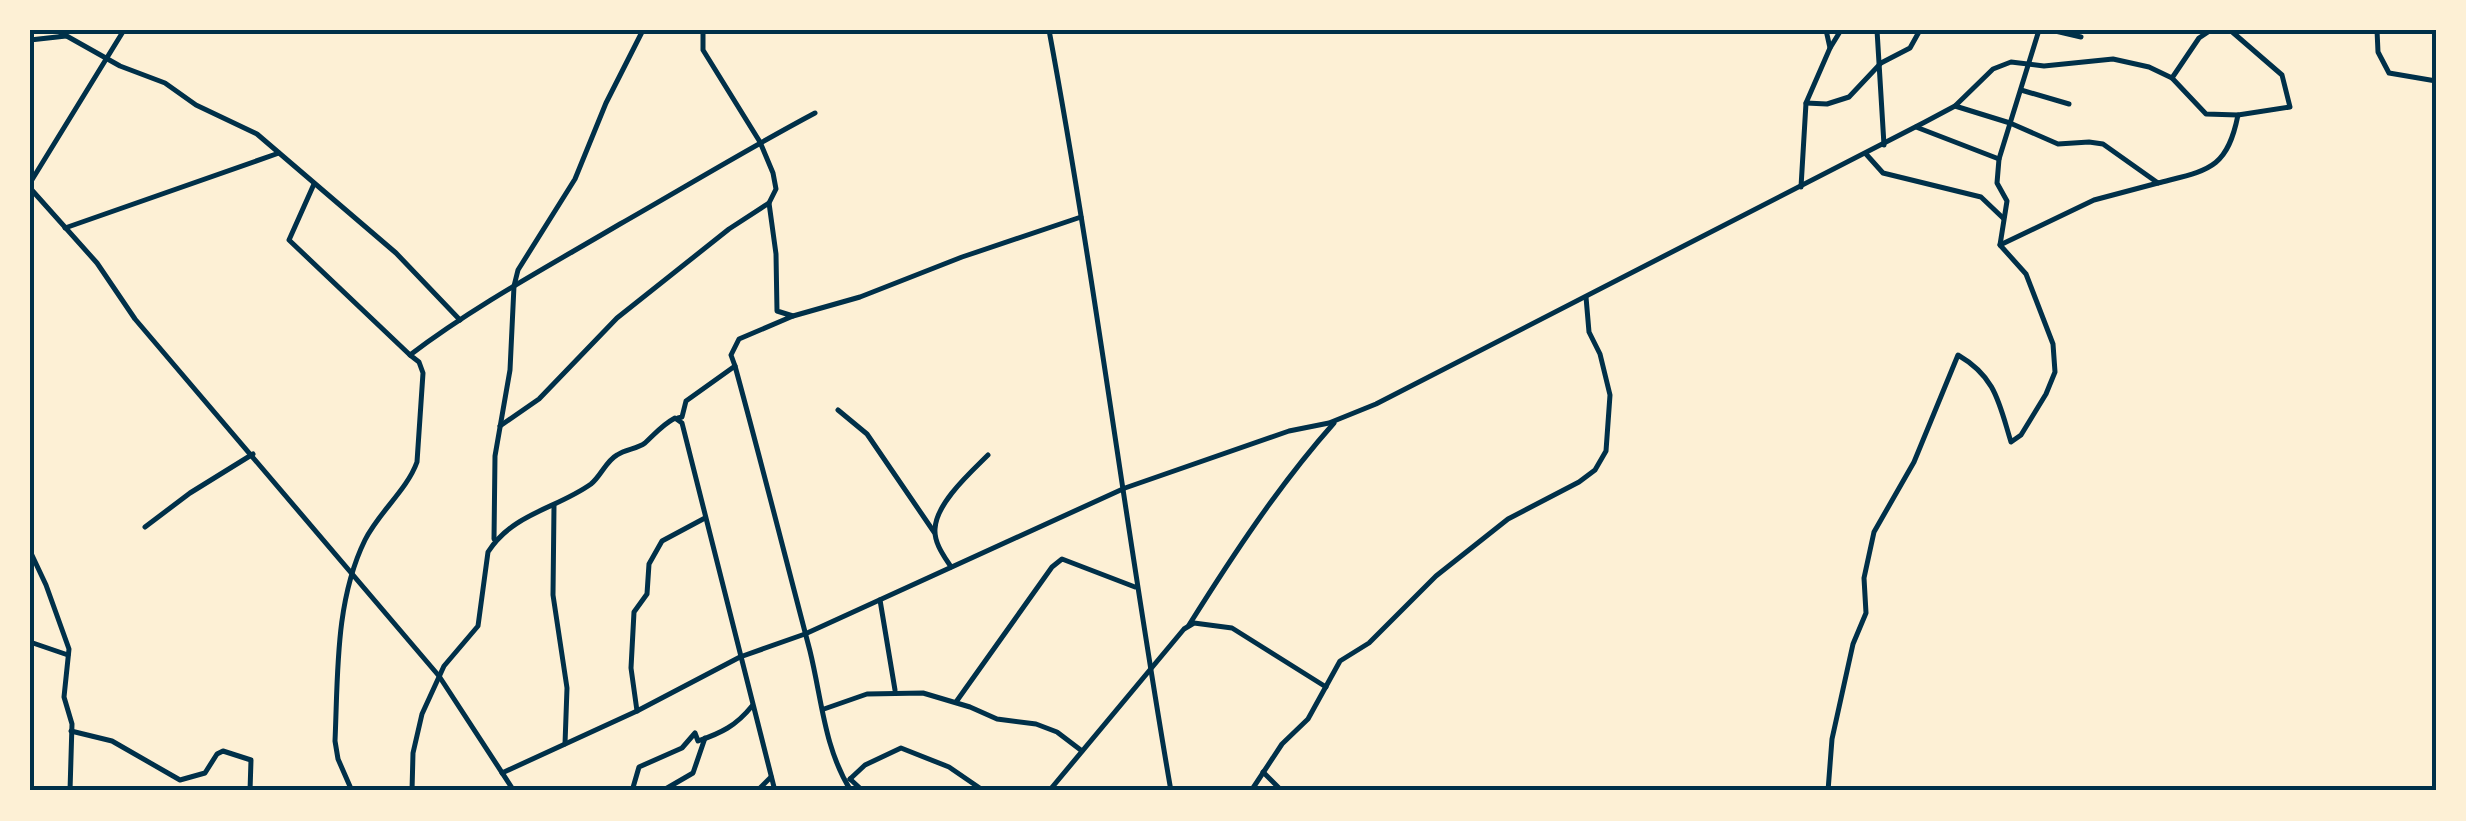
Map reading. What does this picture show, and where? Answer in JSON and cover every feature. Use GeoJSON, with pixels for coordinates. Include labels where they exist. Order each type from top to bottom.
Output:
{"type":"FeatureCollection","features":[{"type":"Feature","properties":{"kind":"street"},"geometry":{"type":"LineString","coordinates":[[56,30],[240,124],[396,253],[460,320]]}},
{"type":"Feature","properties":{"kind":"street"},"geometry":{"type":"LineString","coordinates":[[124,30],[30,185],[97,262],[134,319],[439,676],[514,791]]}},
{"type":"Feature","properties":{"kind":"street"},"geometry":{"type":"LineString","coordinates":[[494,542],[495,456],[510,370],[518,270],[576,179],[606,103],[643,30]]}},
{"type":"Feature","properties":{"kind":"street"},"geometry":{"type":"LineString","coordinates":[[500,426],[538,398],[617,318],[729,228],[768,203],[776,189],[774,173],[760,142],[703,50],[704,30]]}},
{"type":"Feature","properties":{"kind":"street"},"geometry":{"type":"LineString","coordinates":[[1049,30],[1171,791]]}},
{"type":"Feature","properties":{"kind":"street"},"geometry":{"type":"LineString","coordinates":[[1826,30],[1830,48]]}},
{"type":"Feature","properties":{"kind":"street"},"geometry":{"type":"LineString","coordinates":[[1801,188],[1806,102],[1841,30]]}},
{"type":"Feature","properties":{"kind":"street"},"geometry":{"type":"LineString","coordinates":[[1878,30],[1884,145]]}},
{"type":"Feature","properties":{"kind":"street"},"geometry":{"type":"LineString","coordinates":[[1806,102],[1827,104],[1850,97],[1880,64],[1910,48],[1920,30]]}},
{"type":"Feature","properties":{"kind":"street"},"geometry":{"type":"LineString","coordinates":[[2000,245],[2007,200],[1997,183],[1999,160],[2039,30]]}},
{"type":"Feature","properties":{"kind":"street"},"geometry":{"type":"LineString","coordinates":[[2051,30],[2080,37]]}},
{"type":"Feature","properties":{"kind":"street"},"geometry":{"type":"LineString","coordinates":[[2172,78],[2199,38],[2211,30]]}},
{"type":"Feature","properties":{"kind":"street"},"geometry":{"type":"LineString","coordinates":[[502,773],[637,711],[740,657],[805,634],[1125,488],[1376,404],[1916,128],[1955,106],[1993,69],[2011,62],[2028,65],[2113,59],[2149,67],[2172,78],[2206,114],[2238,115],[2290,107],[2282,75],[2230,30]]}},
{"type":"Feature","properties":{"kind":"street"},"geometry":{"type":"LineString","coordinates":[[2377,30],[2378,52],[2389,73],[2436,81]]}},
{"type":"Feature","properties":{"kind":"street"},"geometry":{"type":"LineString","coordinates":[[30,40],[66,36]]}},
{"type":"Feature","properties":{"kind":"street"},"geometry":{"type":"LineString","coordinates":[[2020,90],[2070,104]]}},
{"type":"Feature","properties":{"kind":"street"},"geometry":{"type":"LineString","coordinates":[[1955,106],[2010,123],[2058,144],[2103,144],[2158,183]]}},
{"type":"Feature","properties":{"kind":"street"},"geometry":{"type":"LineString","coordinates":[[410,355],[514,286],[815,113]]}},
{"type":"Feature","properties":{"kind":"street"},"geometry":{"type":"LineString","coordinates":[[2000,245],[2094,200],[2208,170],[2232,146],[2238,115]]}},
{"type":"Feature","properties":{"kind":"street"},"geometry":{"type":"LineString","coordinates":[[1916,128],[1999,160]]}},
{"type":"Feature","properties":{"kind":"street"},"geometry":{"type":"LineString","coordinates":[[65,228],[278,153]]}},
{"type":"Feature","properties":{"kind":"street"},"geometry":{"type":"LineString","coordinates":[[1866,154],[1883,173],[1981,196],[2004,218]]}},
{"type":"Feature","properties":{"kind":"street"},"geometry":{"type":"LineString","coordinates":[[314,184],[288,240],[419,362],[423,373],[417,462],[409,479],[381,512],[351,573],[342,631],[335,742],[352,791]]}},
{"type":"Feature","properties":{"kind":"street"},"geometry":{"type":"LineString","coordinates":[[768,203],[776,254],[777,310],[793,316]]}},
{"type":"Feature","properties":{"kind":"street"},"geometry":{"type":"LineString","coordinates":[[852,791],[831,754],[824,709],[731,355],[740,339],[793,316],[826,308],[1081,217]]}},
{"type":"Feature","properties":{"kind":"street"},"geometry":{"type":"LineString","coordinates":[[1828,791],[1832,738],[1853,644],[1866,612],[1864,578],[1874,532],[1914,462],[1958,355],[1978,366],[1994,386],[2012,442],[2021,435],[2055,372],[2053,344],[2026,274],[2000,245]]}},
{"type":"Feature","properties":{"kind":"street"},"geometry":{"type":"LineString","coordinates":[[1251,791],[1282,744],[1308,719],[1340,661],[1369,643],[1436,576],[1508,518],[1596,470],[1606,451],[1610,394],[1600,354],[1589,332],[1586,297]]}},
{"type":"Feature","properties":{"kind":"street"},"geometry":{"type":"LineString","coordinates":[[412,791],[413,753],[422,714],[439,676],[478,626],[488,552],[494,542],[522,518],[554,506],[590,485],[615,455],[643,445],[657,428],[682,417],[686,401],[735,366]]}},
{"type":"Feature","properties":{"kind":"street"},"geometry":{"type":"LineString","coordinates":[[838,410],[867,434],[934,532],[951,567]]}},
{"type":"Feature","properties":{"kind":"street"},"geometry":{"type":"LineString","coordinates":[[678,418],[775,791]]}},
{"type":"Feature","properties":{"kind":"street"},"geometry":{"type":"LineString","coordinates":[[1049,791],[1150,667],[1189,626],[1227,565],[1336,420]]}},
{"type":"Feature","properties":{"kind":"street"},"geometry":{"type":"LineString","coordinates":[[145,527],[253,454]]}},
{"type":"Feature","properties":{"kind":"street"},"geometry":{"type":"LineString","coordinates":[[934,532],[937,518],[957,486],[988,455]]}},
{"type":"Feature","properties":{"kind":"street"},"geometry":{"type":"LineString","coordinates":[[554,506],[552,595],[567,688],[565,744]]}},
{"type":"Feature","properties":{"kind":"street"},"geometry":{"type":"LineString","coordinates":[[637,711],[631,668],[634,612],[647,594],[649,564],[662,541],[705,518]]}},
{"type":"Feature","properties":{"kind":"street"},"geometry":{"type":"LineString","coordinates":[[30,551],[64,629],[68,655],[64,697],[71,732],[70,791]]}},
{"type":"Feature","properties":{"kind":"street"},"geometry":{"type":"LineString","coordinates":[[956,702],[1062,558],[1136,587]]}},
{"type":"Feature","properties":{"kind":"street"},"geometry":{"type":"LineString","coordinates":[[880,600],[896,692]]}},
{"type":"Feature","properties":{"kind":"street"},"geometry":{"type":"LineString","coordinates":[[1189,626],[1208,623],[1232,628],[1326,687]]}},
{"type":"Feature","properties":{"kind":"street"},"geometry":{"type":"LineString","coordinates":[[30,642],[68,655]]}},
{"type":"Feature","properties":{"kind":"street"},"geometry":{"type":"LineString","coordinates":[[824,709],[866,694],[923,693],[998,720],[1036,724],[1057,732],[1082,751]]}},
{"type":"Feature","properties":{"kind":"street"},"geometry":{"type":"LineString","coordinates":[[632,791],[639,767],[682,748],[695,733],[698,740],[724,732],[752,706]]}},
{"type":"Feature","properties":{"kind":"street"},"geometry":{"type":"LineString","coordinates":[[71,732],[112,741],[180,780],[205,773],[216,754],[229,752],[252,760],[250,791]]}},
{"type":"Feature","properties":{"kind":"street"},"geometry":{"type":"LineString","coordinates":[[662,791],[693,774],[705,738]]}},
{"type":"Feature","properties":{"kind":"street"},"geometry":{"type":"LineString","coordinates":[[850,779],[864,764],[902,748],[949,767],[984,791]]}},
{"type":"Feature","properties":{"kind":"street"},"geometry":{"type":"LineString","coordinates":[[840,771],[864,791]]}},
{"type":"Feature","properties":{"kind":"street"},"geometry":{"type":"LineString","coordinates":[[1263,772],[1282,791]]}},
{"type":"Feature","properties":{"kind":"street"},"geometry":{"type":"LineString","coordinates":[[757,791],[771,777]]}}]}
